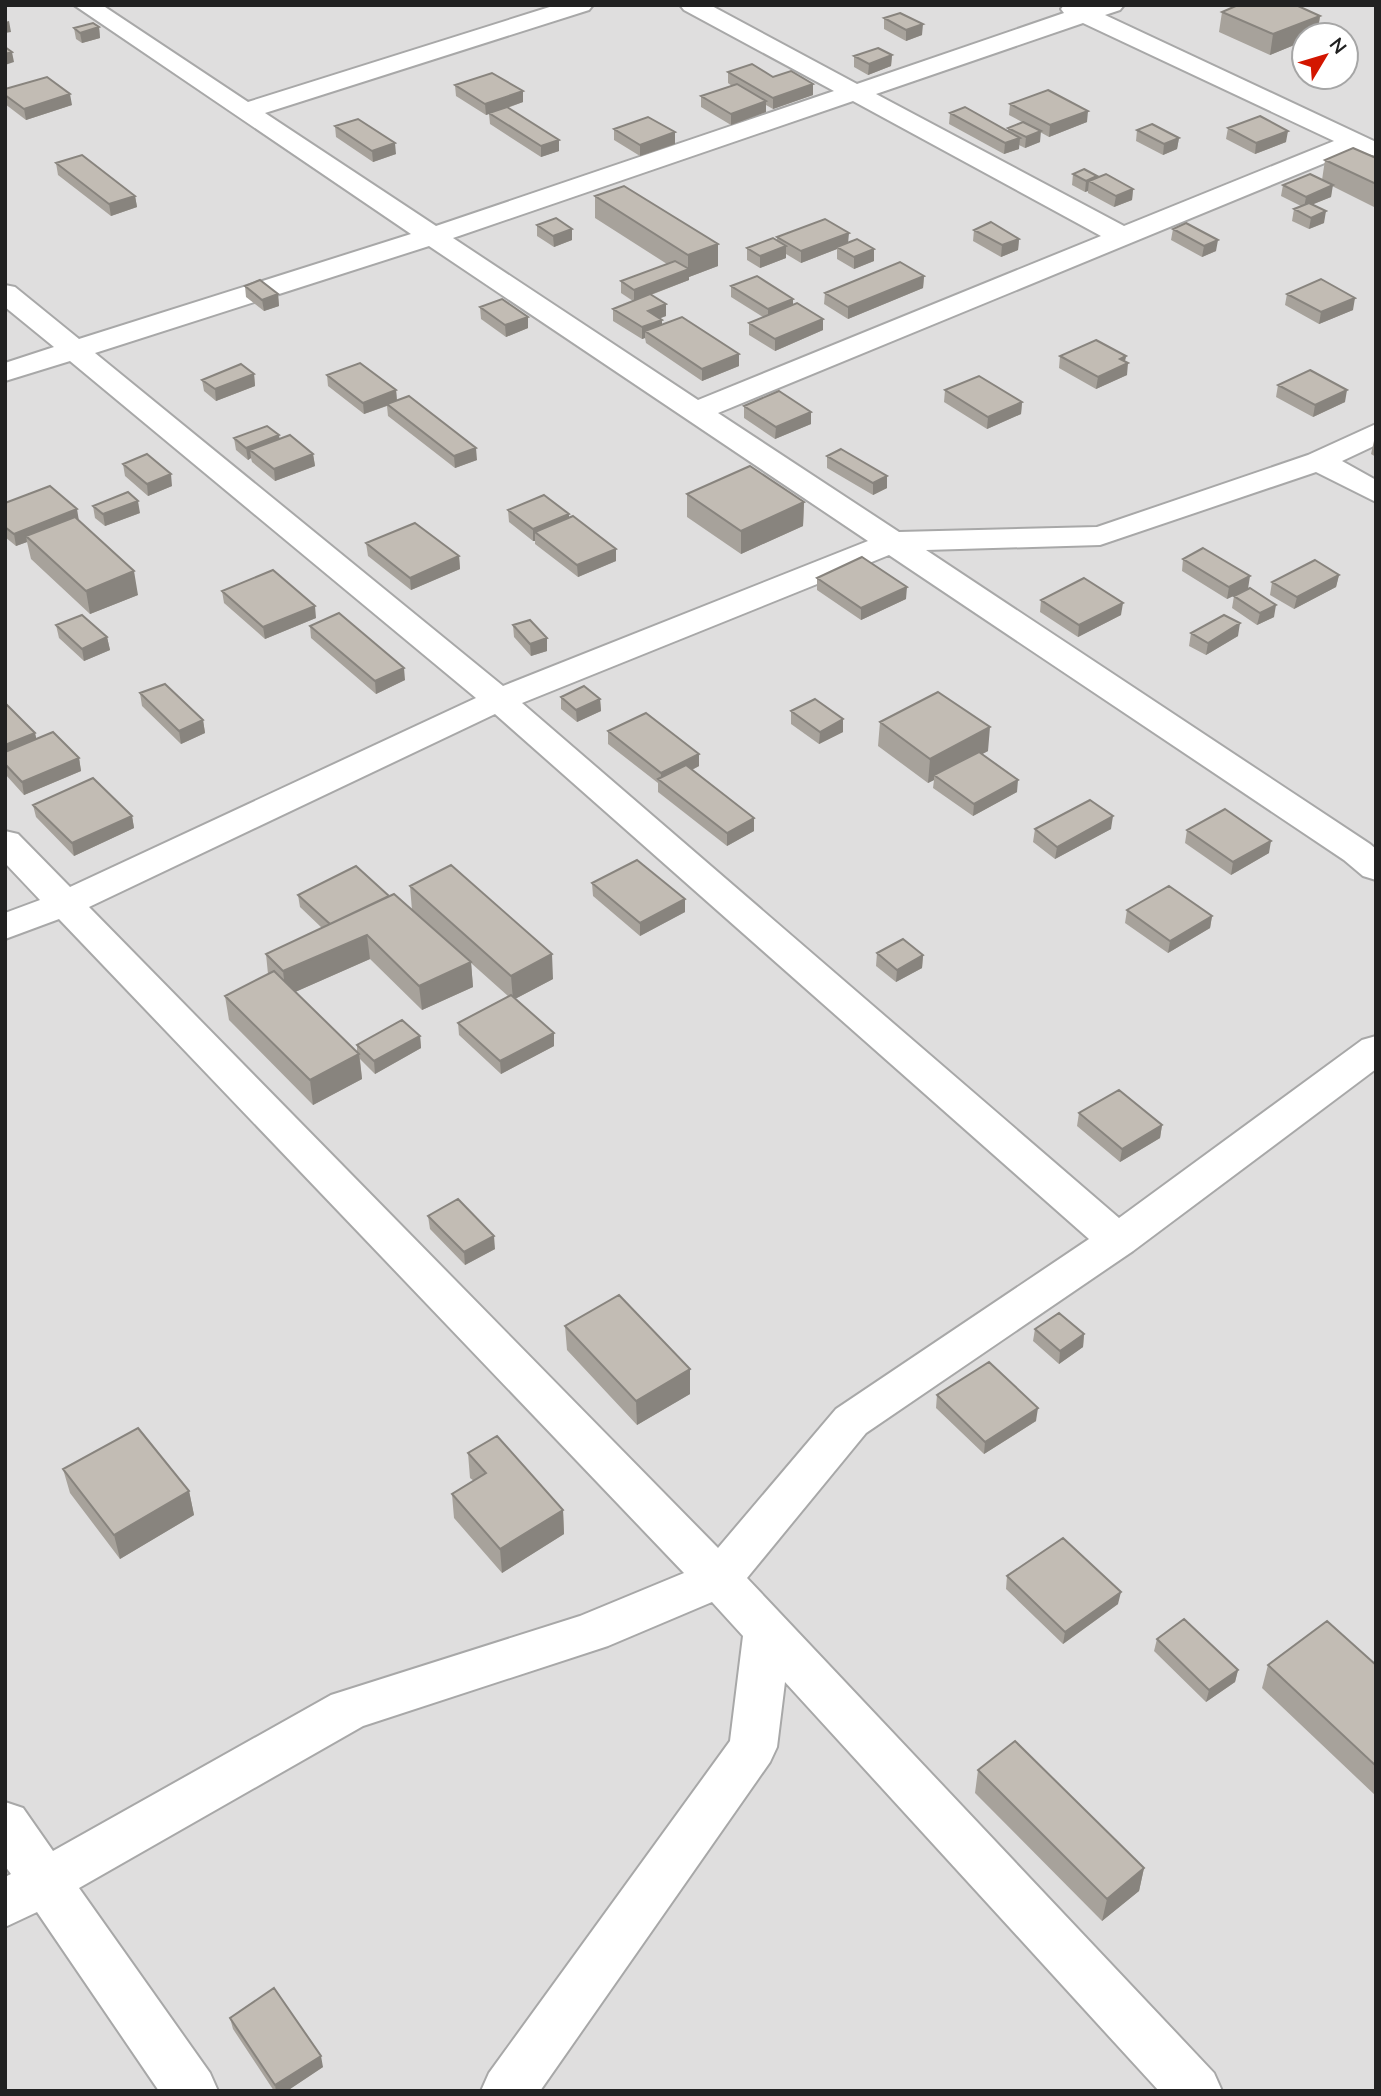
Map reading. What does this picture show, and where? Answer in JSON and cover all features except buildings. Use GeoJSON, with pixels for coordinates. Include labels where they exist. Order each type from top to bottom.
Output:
{"type":"FeatureCollection","features":[{"type":"Feature","properties":{"kind":"street"},"geometry":{"type":"LineString","coordinates":[[86,5],[1357,852],[1376,868]]}},
{"type":"Feature","properties":{"kind":"street"},"geometry":{"type":"LineString","coordinates":[[245,111],[581,5]]}},
{"type":"Feature","properties":{"kind":"street"},"geometry":{"type":"LineString","coordinates":[[692,5],[1122,236]]}},
{"type":"Feature","properties":{"kind":"street"},"geometry":{"type":"LineString","coordinates":[[5,372],[432,236],[854,93],[1074,10],[1112,5]]}},
{"type":"Feature","properties":{"kind":"street"},"geometry":{"type":"LineString","coordinates":[[1074,10],[1366,146]]}},
{"type":"Feature","properties":{"kind":"street"},"geometry":{"type":"LineString","coordinates":[[696,411],[1122,236],[1366,146]]}},
{"type":"Feature","properties":{"kind":"street"},"geometry":{"type":"LineString","coordinates":[[5,293],[499,700],[1118,1240]]}},
{"type":"Feature","properties":{"kind":"street"},"geometry":{"type":"LineString","coordinates":[[5,927],[66,903],[499,700],[893,542],[1100,536],[1319,461],[1376,433]]}},
{"type":"Feature","properties":{"kind":"street"},"geometry":{"type":"LineString","coordinates":[[1319,461],[1376,493]]}},
{"type":"Feature","properties":{"kind":"street"},"geometry":{"type":"LineString","coordinates":[[5,842],[719,1578],[1195,2091]]}},
{"type":"Feature","properties":{"kind":"street"},"geometry":{"type":"LineString","coordinates":[[25,1893],[348,1710],[591,1632],[719,1578],[851,1421],[1118,1240],[1376,1049]]}},
{"type":"Feature","properties":{"kind":"street"},"geometry":{"type":"LineString","coordinates":[[508,2091],[753,1747],[767,1631]]}},
{"type":"Feature","properties":{"kind":"street"},"geometry":{"type":"LineString","coordinates":[[5,1825],[25,1893],[191,2091]]}},
{"type":"Feature","properties":{"kind":"shaded area"},"geometry":{"type":"Polygon","coordinates":[[[5,5],[1376,5],[1376,2091],[5,2091],[5,5]]]}}]}
